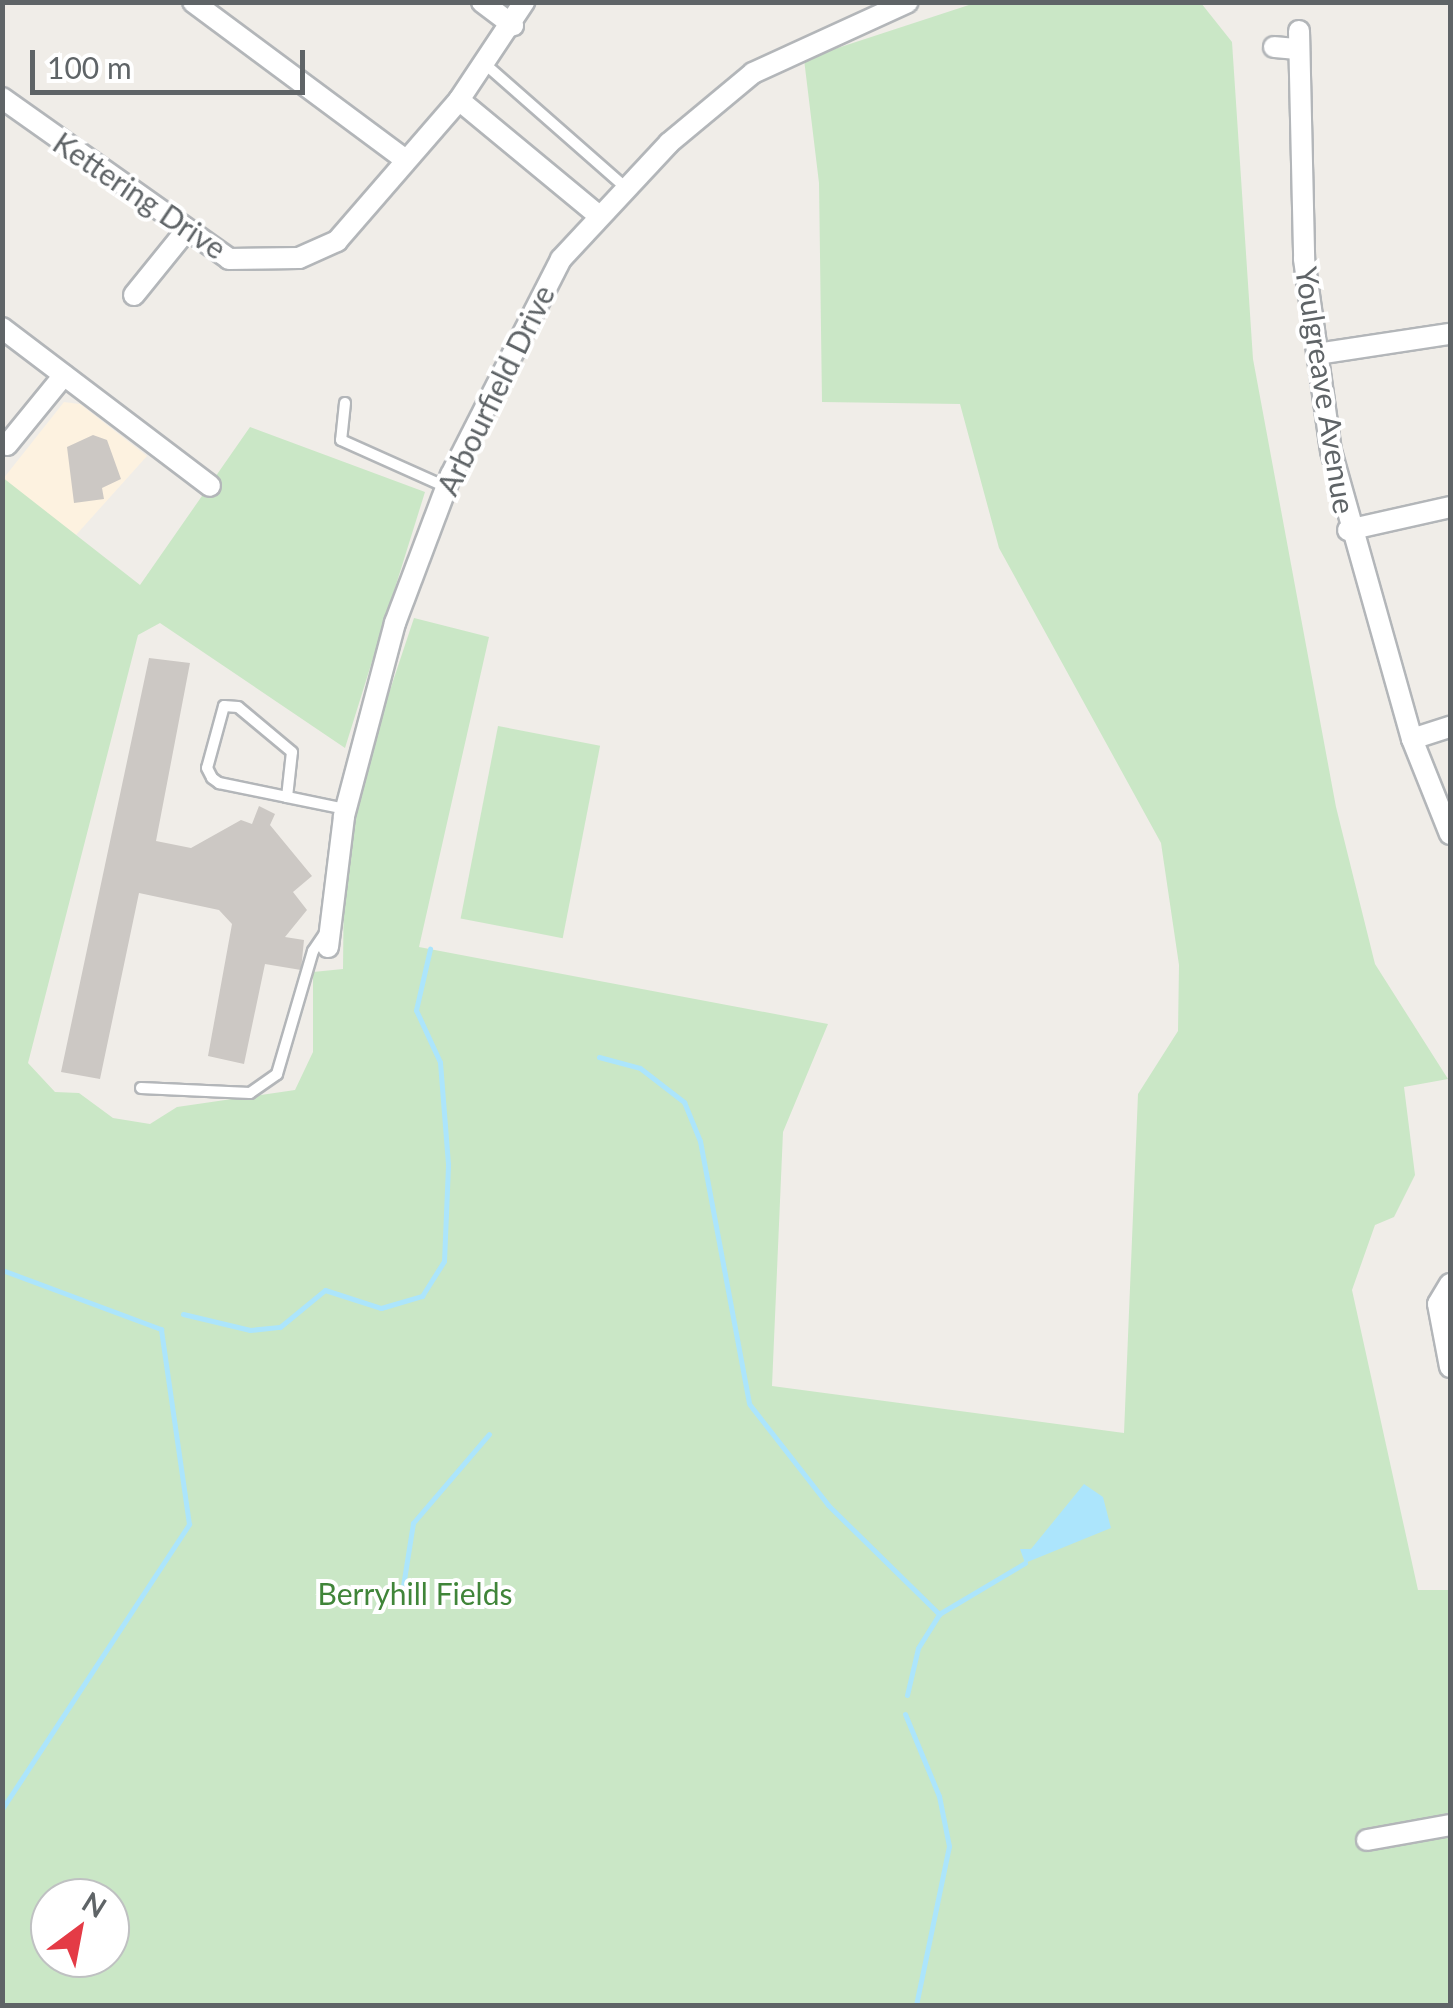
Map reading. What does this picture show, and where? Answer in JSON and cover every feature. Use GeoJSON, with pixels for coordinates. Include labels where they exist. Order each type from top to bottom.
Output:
{"type":"FeatureCollection","features":[{"type":"Feature","properties":{"kind":"street"},"geometry":{"type":"LineString","coordinates":[[482,2],[512,25]]}},
{"type":"Feature","properties":{"kind":"street","name":"Kettering Drive"},"geometry":{"type":"LineString","coordinates":[[2,98],[185,232],[230,259],[299,258],[337,241],[459,100],[524,2]]}},
{"type":"Feature","properties":{"kind":"street","name":"Arbourfield Drive"},"geometry":{"type":"LineString","coordinates":[[328,938],[345,809],[395,623],[446,486],[533,308],[597,214],[754,72],[908,2]]}},
{"type":"Feature","properties":{"kind":"street"},"geometry":{"type":"LineString","coordinates":[[196,3],[406,160]]}},
{"type":"Feature","properties":{"kind":"street","name":"Youlgreave Avenue"},"geometry":{"type":"LineString","coordinates":[[1274,47],[1298,40],[1304,259],[1348,530],[1412,740],[1450,834]]}},
{"type":"Feature","properties":{"kind":"street"},"geometry":{"type":"LineString","coordinates":[[459,100],[597,214]]}},
{"type":"Feature","properties":{"kind":"street"},"geometry":{"type":"LineString","coordinates":[[134,295],[185,232]]}},
{"type":"Feature","properties":{"kind":"street"},"geometry":{"type":"LineString","coordinates":[[2,328],[210,486]]}},
{"type":"Feature","properties":{"kind":"street"},"geometry":{"type":"LineString","coordinates":[[1317,354],[1450,334]]}},
{"type":"Feature","properties":{"kind":"street"},"geometry":{"type":"LineString","coordinates":[[5,447],[64,376]]}},
{"type":"Feature","properties":{"kind":"street"},"geometry":{"type":"LineString","coordinates":[[1348,530],[1450,508]]}},
{"type":"Feature","properties":{"kind":"street"},"geometry":{"type":"LineString","coordinates":[[1412,740],[1450,727]]}},
{"type":"Feature","properties":{"kind":"street"},"geometry":{"type":"LineString","coordinates":[[1450,1284],[1438,1304],[1450,1367]]}},
{"type":"Feature","properties":{"kind":"street"},"geometry":{"type":"LineString","coordinates":[[1366,1840],[1450,1825]]}},
{"type":"Feature","properties":{"kind":"lane"},"geometry":{"type":"LineString","coordinates":[[485,64],[625,186]]}},
{"type":"Feature","properties":{"kind":"lane"},"geometry":{"type":"LineString","coordinates":[[345,403],[341,440],[446,486]]}},
{"type":"Feature","properties":{"kind":"lane"},"geometry":{"type":"LineString","coordinates":[[288,797],[292,752],[238,708],[224,706],[207,768],[212,778],[288,797],[345,809]]}},
{"type":"Feature","properties":{"kind":"lane"},"geometry":{"type":"LineString","coordinates":[[141,1088],[250,1092],[278,1074],[313,951],[328,938]]}},
{"type":"Feature","properties":{"kind":"shaded area"},"geometry":{"type":"Polygon","coordinates":[[[64,402],[80,404],[147,456],[76,535],[3,479],[64,402]]]}},
{"type":"Feature","properties":{"kind":"green space","name":"Berryhill Fields"},"geometry":{"type":"Polygon","coordinates":[[[975,3],[1201,3],[1232,42],[1253,359],[1336,807],[1375,964],[1448,1079],[1404,1087],[1415,1175],[1394,1217],[1375,1225],[1352,1290],[1418,1590],[1450,1590],[1450,2005],[3,2005],[2,477],[140,585],[250,427],[425,492],[345,748],[160,623],[138,635],[28,1063],[55,1092],[79,1093],[113,1118],[150,1124],[177,1107],[295,1090],[313,1052],[313,972],[343,969],[344,871],[371,747],[414,618],[489,637],[419,947],[828,1024],[783,1132],[772,1386],[1124,1433],[1138,1094],[1178,1031],[1179,965],[1161,843],[999,548],[960,404],[822,402],[819,183],[804,59],[975,3]]]}},
{"type":"Feature","properties":{"kind":"green space"},"geometry":{"type":"Polygon","coordinates":[[[498,726],[600,746],[563,938],[461,918],[498,726]]]}},
{"type":"Feature","properties":{"kind":"water"},"geometry":{"type":"Polygon","coordinates":[[[1084,1484],[1103,1497],[1111,1528],[1025,1563],[1020,1549],[1031,1549],[1084,1484]]]}},
{"type":"Feature","properties":{"kind":"building"},"geometry":{"type":"Polygon","coordinates":[[[93,435],[107,440],[121,479],[102,488],[104,499],[74,503],[67,447],[93,435]]]}},
{"type":"Feature","properties":{"kind":"building"},"geometry":{"type":"Polygon","coordinates":[[[149,658],[190,663],[156,841],[191,848],[241,820],[252,824],[259,806],[275,814],[270,825],[312,876],[293,892],[307,910],[285,937],[304,940],[301,970],[265,964],[244,1064],[208,1056],[232,924],[219,910],[139,893],[100,1079],[61,1072],[149,658]]]}},
{"type":"Feature","properties":{"kind":"waterway"},"geometry":{"type":"LineString","coordinates":[[183,1314],[250,1330],[280,1327],[325,1290],[381,1308],[422,1296],[444,1261],[448,1164],[440,1062],[416,1010],[430,949]]}},
{"type":"Feature","properties":{"kind":"waterway"},"geometry":{"type":"LineString","coordinates":[[599,1057],[640,1068],[684,1102],[700,1141],[749,1403]]}},
{"type":"Feature","properties":{"kind":"waterway"},"geometry":{"type":"LineString","coordinates":[[2,1270],[161,1329]]}},
{"type":"Feature","properties":{"kind":"waterway"},"geometry":{"type":"LineString","coordinates":[[2,1809],[189,1524],[161,1329]]}},
{"type":"Feature","properties":{"kind":"waterway"},"geometry":{"type":"LineString","coordinates":[[750,1405],[828,1505],[939,1614]]}},
{"type":"Feature","properties":{"kind":"waterway"},"geometry":{"type":"LineString","coordinates":[[403,1586],[413,1523],[489,1434]]}},
{"type":"Feature","properties":{"kind":"waterway"},"geometry":{"type":"LineString","coordinates":[[907,1695],[918,1648],[939,1614],[1025,1563]]}},
{"type":"Feature","properties":{"kind":"waterway"},"geometry":{"type":"LineString","coordinates":[[905,1714],[939,1796],[949,1846],[916,2006]]}}]}
